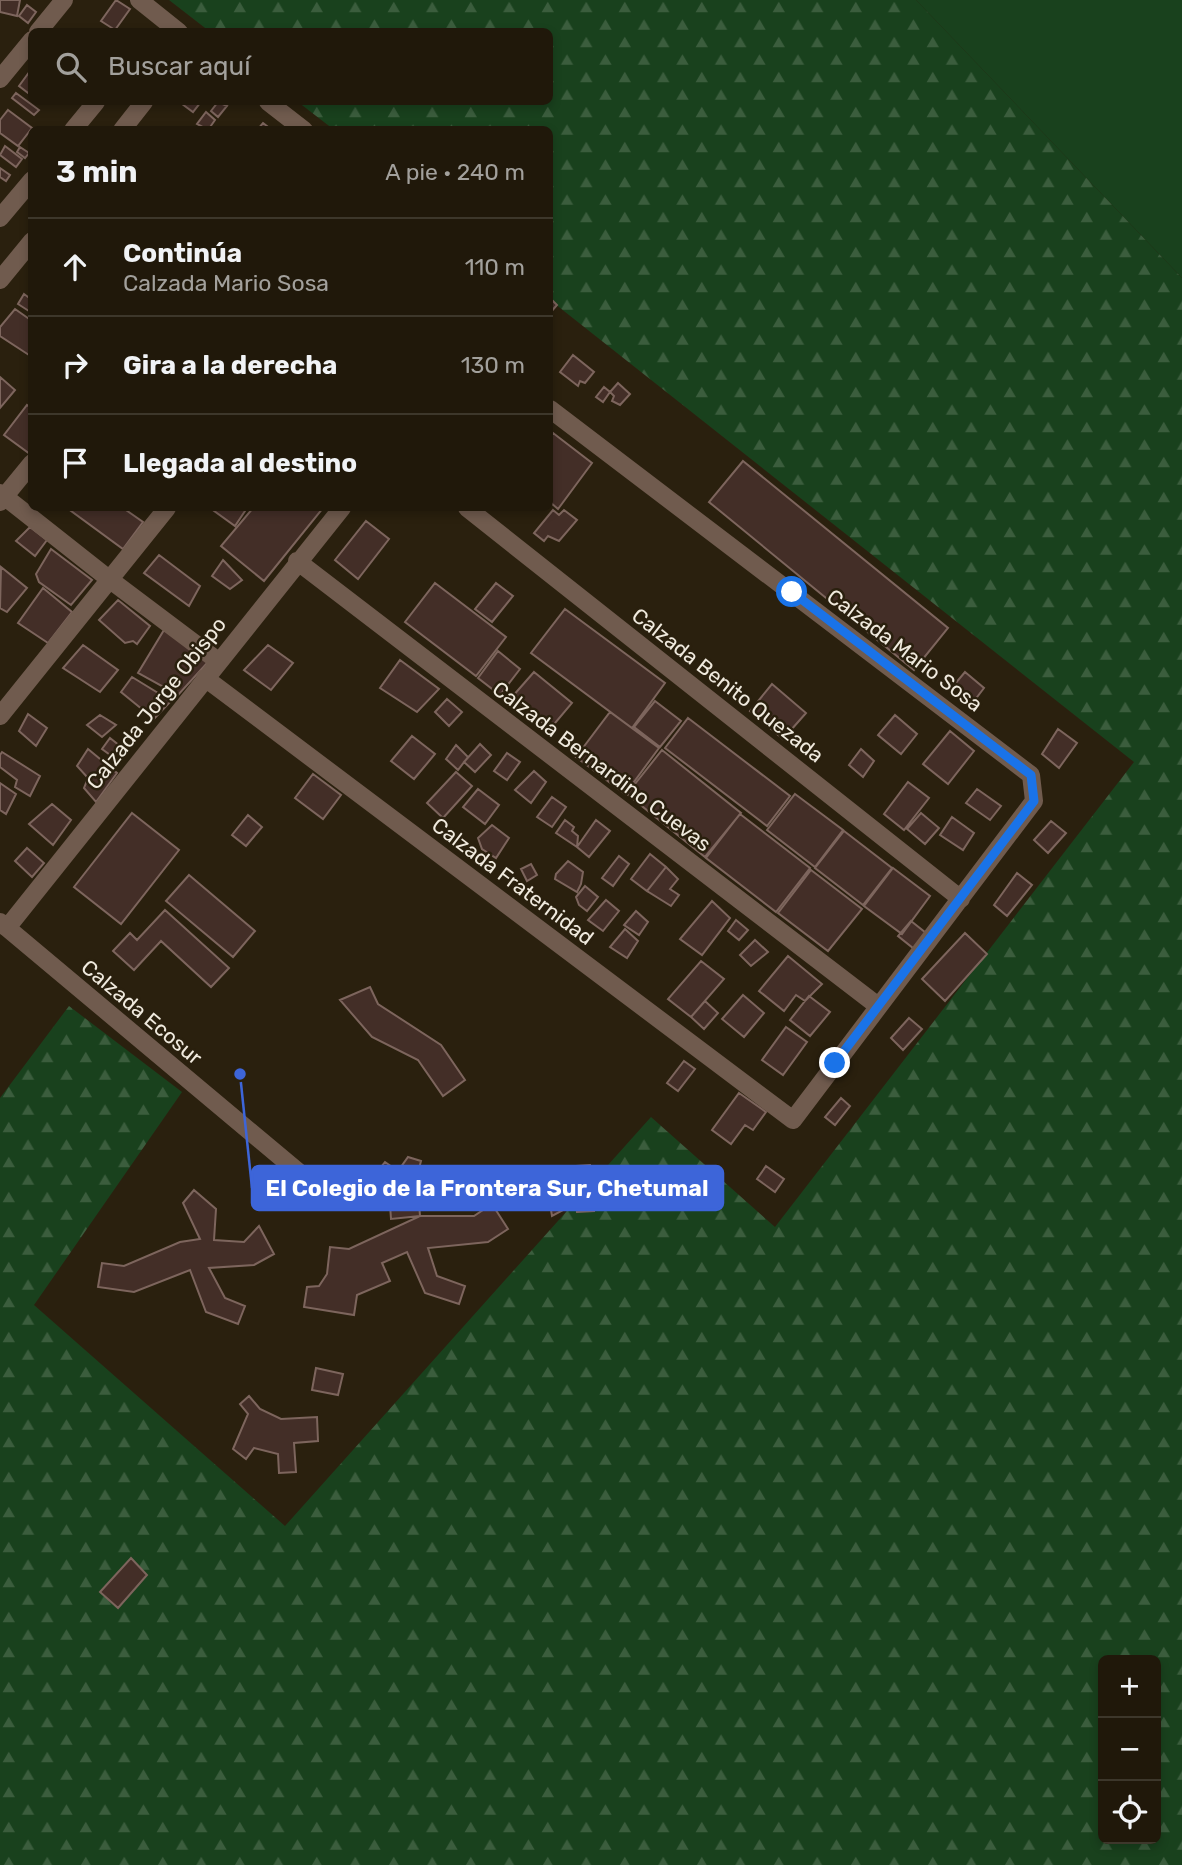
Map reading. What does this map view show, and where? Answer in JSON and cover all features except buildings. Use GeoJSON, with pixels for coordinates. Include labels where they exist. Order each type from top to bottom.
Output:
{"type":"FeatureCollection","features":[{"type":"Feature","properties":{"kind":"street"},"geometry":{"type":"LineString","coordinates":[[41,28],[64,0]]}},
{"type":"Feature","properties":{"kind":"street"},"geometry":{"type":"LineString","coordinates":[[139,0],[158,26]]}},
{"type":"Feature","properties":{"kind":"street"},"geometry":{"type":"LineString","coordinates":[[0,79],[28,45]]}},
{"type":"Feature","properties":{"kind":"street"},"geometry":{"type":"LineString","coordinates":[[76,126],[94,105]]}},
{"type":"Feature","properties":{"kind":"street"},"geometry":{"type":"LineString","coordinates":[[125,126],[142,105]]}},
{"type":"Feature","properties":{"kind":"street"},"geometry":{"type":"LineString","coordinates":[[272,105],[298,126]]}},
{"type":"Feature","properties":{"kind":"street"},"geometry":{"type":"LineString","coordinates":[[0,218],[28,185]]}},
{"type":"Feature","properties":{"kind":"street"},"geometry":{"type":"LineString","coordinates":[[0,279],[7,259],[28,244]]}},
{"type":"Feature","properties":{"kind":"street","name":"Calzada Mario Sosa"},"geometry":{"type":"LineString","coordinates":[[553,411],[1031,775],[1034,801],[961,899]]}},
{"type":"Feature","properties":{"kind":"street"},"geometry":{"type":"LineString","coordinates":[[28,468],[2,497],[218,661]]}},
{"type":"Feature","properties":{"kind":"street"},"geometry":{"type":"LineString","coordinates":[[0,716],[165,511]]}},
{"type":"Feature","properties":{"kind":"street","name":"Calzada Jorge Obispo"},"geometry":{"type":"LineString","coordinates":[[4,925],[339,511]]}},
{"type":"Feature","properties":{"kind":"street","name":"Calzada Benito Quezada"},"geometry":{"type":"LineString","coordinates":[[471,511],[961,899]]}},
{"type":"Feature","properties":{"kind":"street","name":"Calzada Bernardino Cuevas"},"geometry":{"type":"LineString","coordinates":[[297,561],[878,1006]]}},
{"type":"Feature","properties":{"kind":"street","name":"Calzada Fraternidad"},"geometry":{"type":"LineString","coordinates":[[205,678],[793,1120],[878,1006]]}},
{"type":"Feature","properties":{"kind":"street"},"geometry":{"type":"LineString","coordinates":[[878,1006],[961,899]]}},
{"type":"Feature","properties":{"kind":"street","name":"Calzada Ecosur"},"geometry":{"type":"LineString","coordinates":[[4,925],[320,1190]]}},
{"type":"Feature","properties":{"kind":"green space"},"geometry":{"type":"Polygon","coordinates":[[[169,0],[916,0],[1182,278],[1182,1865],[0,1865],[0,1098],[69,1006],[182,1092],[34,1305],[285,1526],[651,1117],[775,1227],[1134,762],[553,302],[553,126],[329,126],[302,105],[553,105],[553,28],[205,28],[169,0]]]}},
{"type":"Feature","properties":{"kind":"green space"},"geometry":{"type":"Polygon","coordinates":[[[916,0],[1182,0],[1182,278],[916,0]]]}},
{"type":"Feature","properties":{"kind":"place","name":"El Colegio de la Frontera Sur, Chetumal"},"geometry":{"type":"Point","coordinates":[240,1074]}},
{"type":"Feature","properties":{"kind":"route"},"geometry":{"type":"LineString","coordinates":[[792,592],[1031,775],[1034,801],[835,1063]]}}]}
